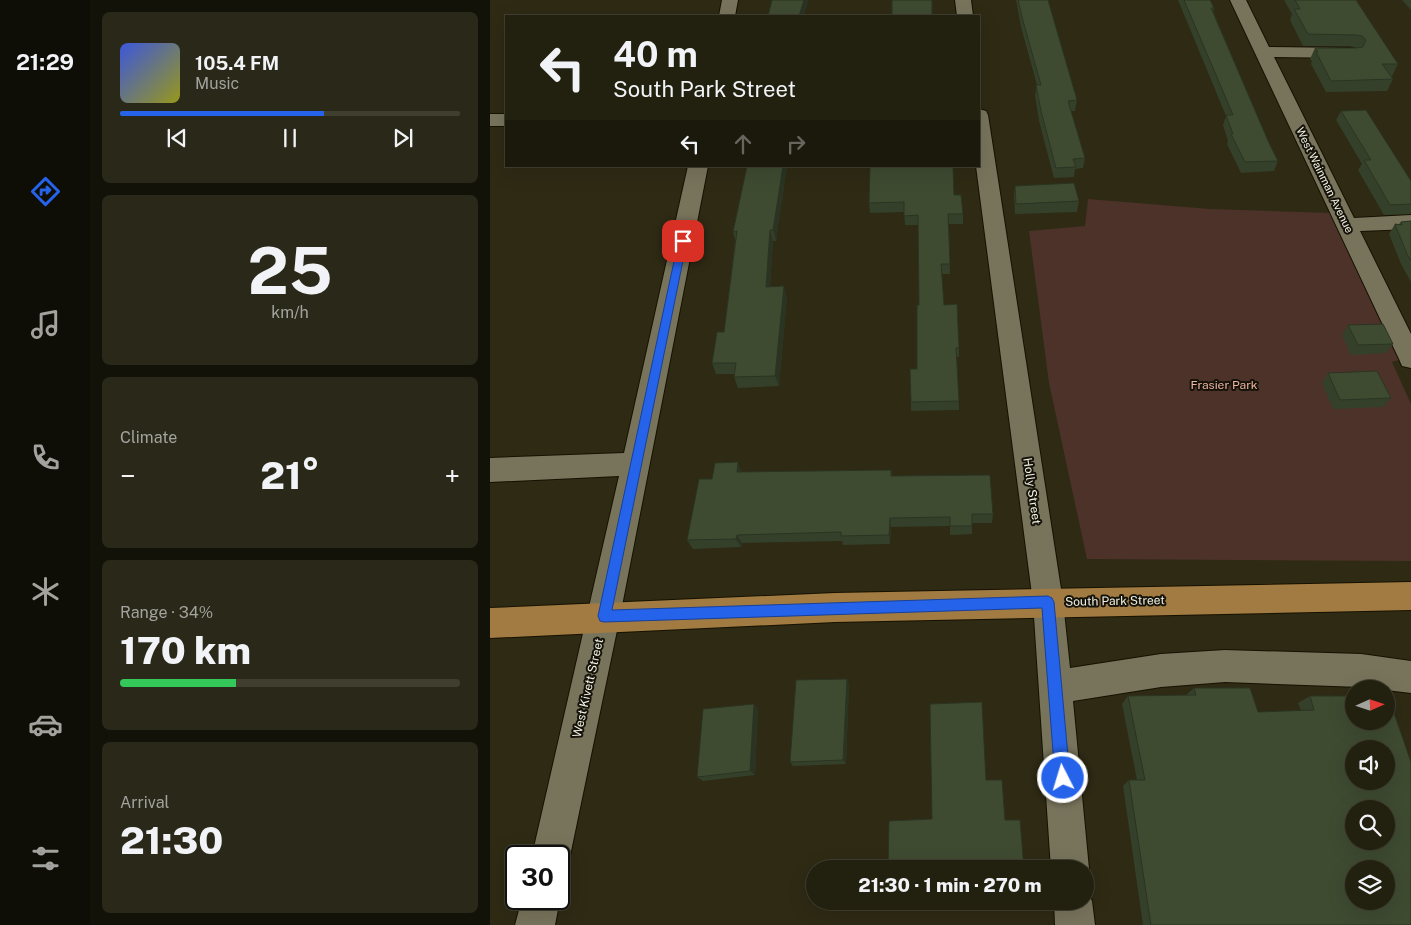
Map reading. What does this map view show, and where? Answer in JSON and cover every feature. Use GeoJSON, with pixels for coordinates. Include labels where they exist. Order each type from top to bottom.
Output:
{"type":"FeatureCollection","features":[{"type":"Feature","properties":{"kind":"main road","name":"South Park Street"},"geometry":{"type":"LineString","coordinates":[[490,624],[604,616],[1048,602],[1411,596]]}},
{"type":"Feature","properties":{"kind":"street"},"geometry":{"type":"LineString","coordinates":[[727,15],[730,0]]}},
{"type":"Feature","properties":{"kind":"street"},"geometry":{"type":"LineString","coordinates":[[963,0],[965,15]]}},
{"type":"Feature","properties":{"kind":"street","name":"West Wainman Avenue"},"geometry":{"type":"LineString","coordinates":[[1238,0],[1411,359]]}},
{"type":"Feature","properties":{"kind":"street"},"geometry":{"type":"LineString","coordinates":[[1263,52],[1350,53]]}},
{"type":"Feature","properties":{"kind":"street"},"geometry":{"type":"LineString","coordinates":[[490,120],[505,120]]}},
{"type":"Feature","properties":{"kind":"street","name":"Holly Street"},"geometry":{"type":"LineString","coordinates":[[980,122],[1048,602],[1069,860]]}},
{"type":"Feature","properties":{"kind":"street","name":"West Kivett Street"},"geometry":{"type":"LineString","coordinates":[[553,845],[604,616],[698,167]]}},
{"type":"Feature","properties":{"kind":"street"},"geometry":{"type":"LineString","coordinates":[[1347,225],[1411,222]]}},
{"type":"Feature","properties":{"kind":"street"},"geometry":{"type":"LineString","coordinates":[[490,470],[636,464]]}},
{"type":"Feature","properties":{"kind":"street"},"geometry":{"type":"LineString","coordinates":[[1055,687],[1159,671],[1224,666],[1278,669],[1326,668],[1390,672],[1411,677]]}},
{"type":"Feature","properties":{"kind":"street"},"geometry":{"type":"LineString","coordinates":[[535,925],[538,910]]}},
{"type":"Feature","properties":{"kind":"street"},"geometry":{"type":"LineString","coordinates":[[1074,910],[1075,925]]}},
{"type":"Feature","properties":{"kind":"green space","name":"Frasier Park"},"geometry":{"type":"Polygon","coordinates":[[[1088,199],[1210,209],[1331,213],[1399,360],[1392,362],[1411,404],[1411,561],[1087,559],[1049,383],[1029,231],[1085,226],[1088,199]]]}},
{"type":"Feature","properties":{"kind":"building"},"geometry":{"type":"Polygon","coordinates":[[[772,0],[804,0],[799,15],[768,15],[772,0]]]}},
{"type":"Feature","properties":{"kind":"building"},"geometry":{"type":"Polygon","coordinates":[[[892,0],[932,0],[932,15],[892,15],[892,0]]]}},
{"type":"Feature","properties":{"kind":"building"},"geometry":{"type":"Polygon","coordinates":[[[1018,0],[1048,0],[1077,100],[1068,101],[1085,158],[1073,159],[1076,167],[1056,168],[1036,85],[1041,85],[1018,0]]]}},
{"type":"Feature","properties":{"kind":"building"},"geometry":{"type":"Polygon","coordinates":[[[1184,0],[1210,0],[1214,8],[1211,8],[1278,161],[1245,162],[1231,134],[1233,134],[1226,115],[1233,115],[1184,0]]]}},
{"type":"Feature","properties":{"kind":"building"},"geometry":{"type":"Polygon","coordinates":[[[1295,0],[1356,0],[1398,64],[1382,64],[1393,79],[1331,81],[1315,48],[1363,47],[1366,40],[1362,36],[1356,35],[1308,34],[1294,9],[1300,9],[1295,0]]]}},
{"type":"Feature","properties":{"kind":"building"},"geometry":{"type":"Polygon","coordinates":[[[1366,110],[1411,181],[1411,204],[1390,205],[1364,160],[1371,160],[1341,111],[1366,110]]]}},
{"type":"Feature","properties":{"kind":"building"},"geometry":{"type":"Polygon","coordinates":[[[747,167],[783,167],[773,230],[770,230],[766,287],[784,286],[775,376],[734,377],[736,363],[712,363],[717,332],[724,332],[737,231],[733,232],[747,167]]]}},
{"type":"Feature","properties":{"kind":"building"},"geometry":{"type":"Polygon","coordinates":[[[870,167],[953,167],[954,195],[961,195],[963,214],[948,214],[950,264],[941,264],[944,305],[957,304],[959,348],[956,348],[959,401],[911,402],[910,369],[917,369],[917,305],[919,305],[918,215],[904,216],[904,202],[869,203],[870,167]]]}},
{"type":"Feature","properties":{"kind":"building"},"geometry":{"type":"Polygon","coordinates":[[[1074,183],[1079,201],[1016,204],[1015,186],[1074,183]]]}},
{"type":"Feature","properties":{"kind":"building"},"geometry":{"type":"Polygon","coordinates":[[[1411,221],[1411,261],[1395,224],[1402,225],[1401,222],[1411,221]]]}},
{"type":"Feature","properties":{"kind":"building"},"geometry":{"type":"Polygon","coordinates":[[[1383,324],[1393,344],[1358,345],[1348,325],[1383,324]]]}},
{"type":"Feature","properties":{"kind":"building"},"geometry":{"type":"Polygon","coordinates":[[[1377,371],[1391,398],[1340,400],[1328,373],[1377,371]]]}},
{"type":"Feature","properties":{"kind":"building"},"geometry":{"type":"Polygon","coordinates":[[[738,462],[737,472],[891,470],[891,476],[990,475],[993,514],[972,514],[972,526],[950,526],[950,517],[890,518],[889,535],[841,536],[841,532],[737,535],[736,539],[687,540],[699,479],[712,479],[715,463],[738,462]]]}},
{"type":"Feature","properties":{"kind":"building"},"geometry":{"type":"Polygon","coordinates":[[[847,679],[843,760],[790,762],[796,680],[847,679]]]}},
{"type":"Feature","properties":{"kind":"building"},"geometry":{"type":"Polygon","coordinates":[[[1194,688],[1250,688],[1258,712],[1314,710],[1310,696],[1345,696],[1345,730],[1395,730],[1395,716],[1411,762],[1411,925],[1151,925],[1129,780],[1145,780],[1128,696],[1196,695],[1194,688]]]}},
{"type":"Feature","properties":{"kind":"building"},"geometry":{"type":"Polygon","coordinates":[[[982,702],[986,780],[1002,780],[1005,820],[1020,820],[1023,860],[888,860],[889,821],[932,819],[930,704],[982,702]]]}},
{"type":"Feature","properties":{"kind":"building"},"geometry":{"type":"Polygon","coordinates":[[[754,704],[750,771],[697,777],[703,709],[754,704]]]}},
{"type":"Feature","properties":{"kind":"route"},"geometry":{"type":"LineString","coordinates":[[683,241],[604,616],[1048,602],[1063,778]]}}]}
